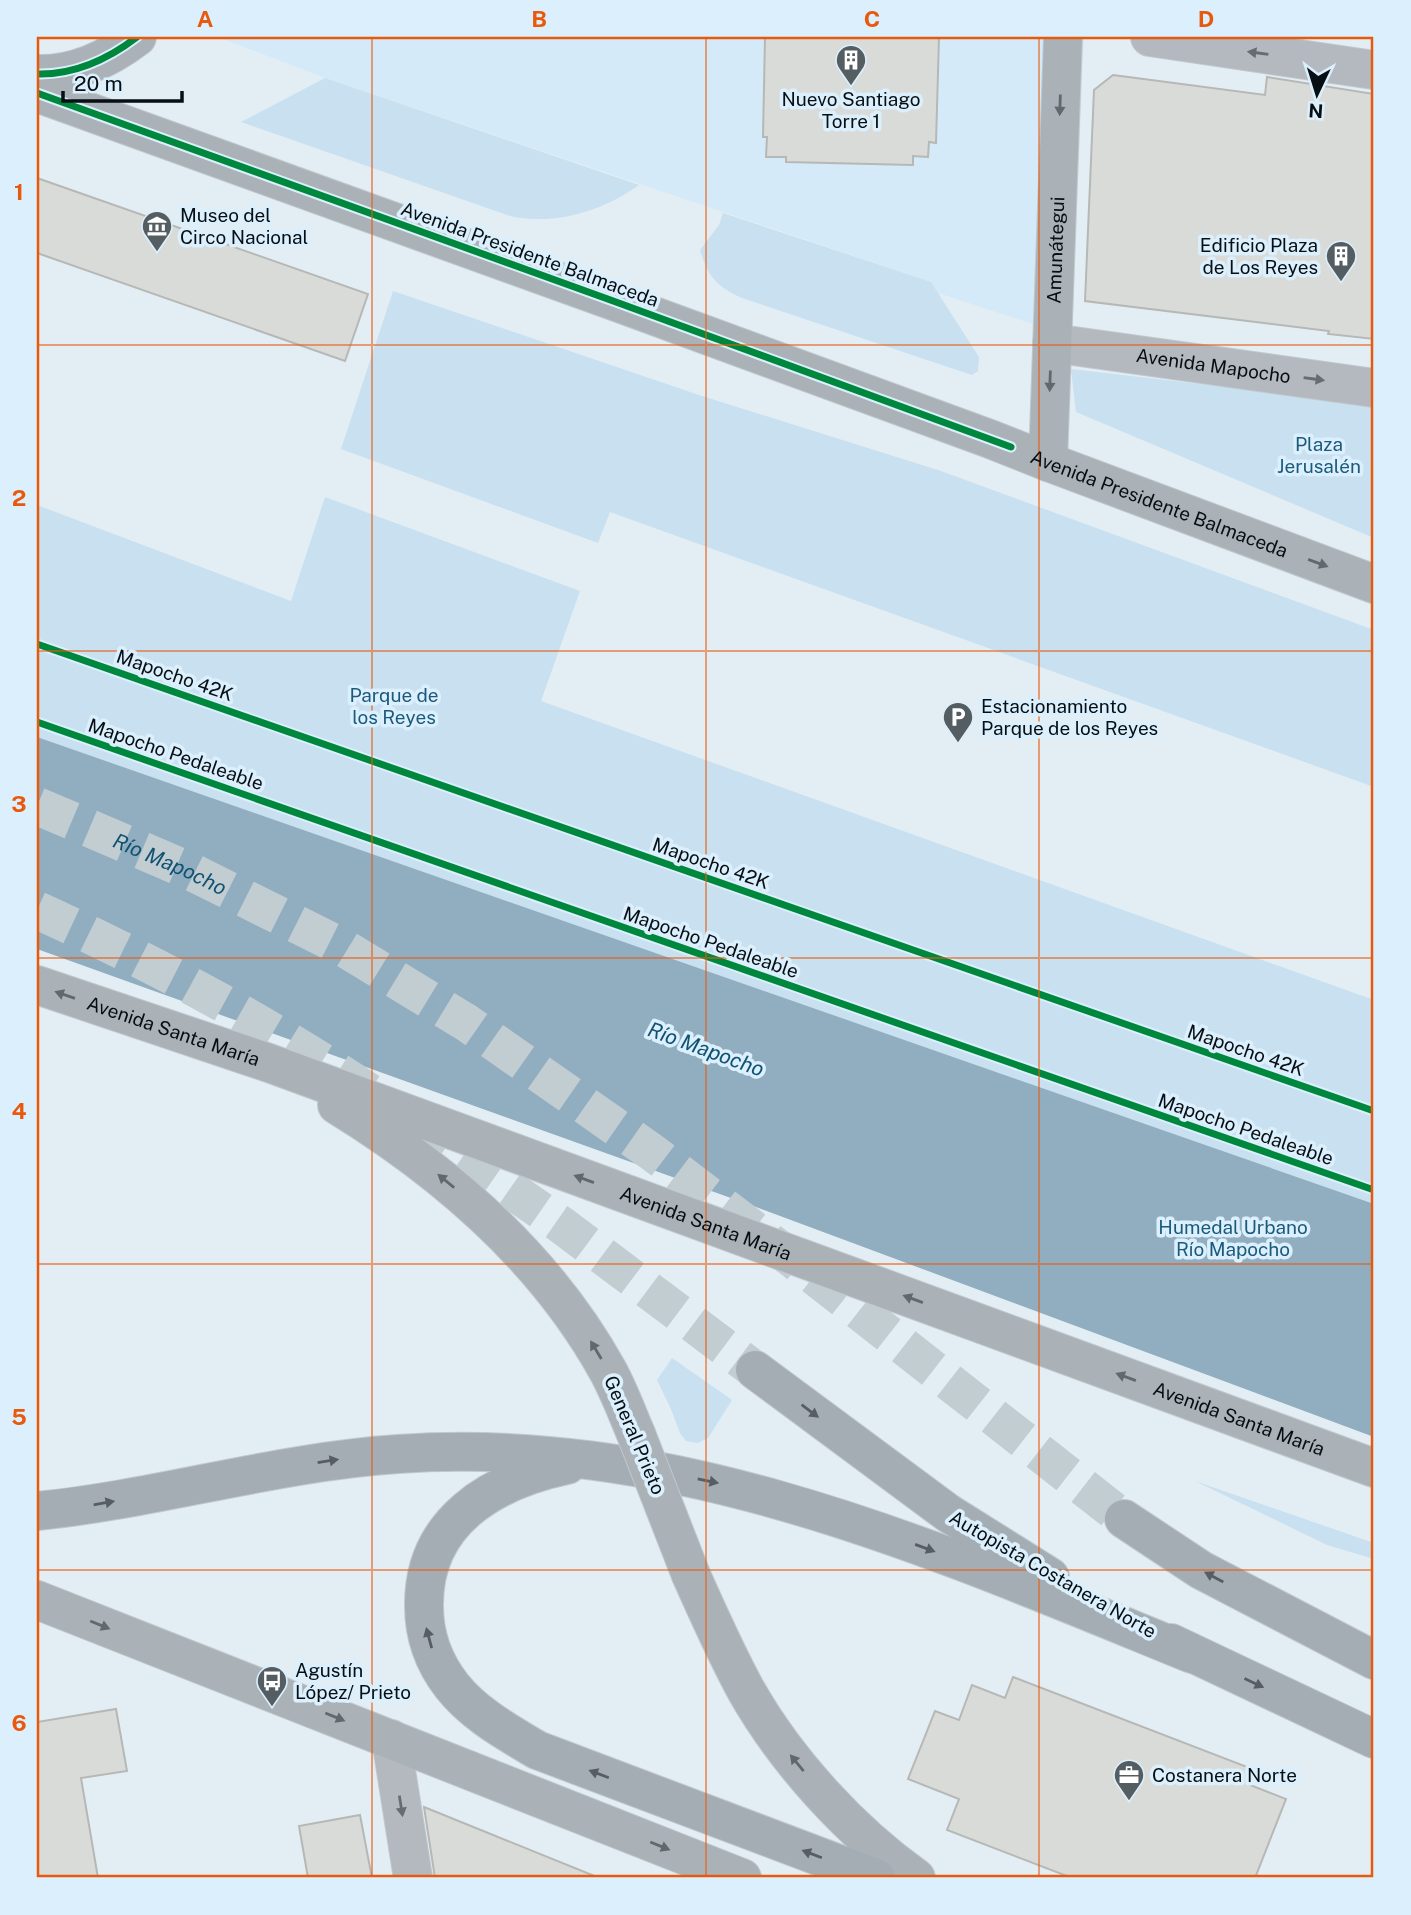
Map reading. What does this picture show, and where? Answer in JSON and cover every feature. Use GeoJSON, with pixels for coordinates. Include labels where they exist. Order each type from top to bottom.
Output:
{"type":"FeatureCollection","features":[{"type":"Feature","properties":{"kind":"highway","name":"Autopista Costanera Norte"},"geometry":{"type":"LineString","coordinates":[[755,1370],[948,1513],[1091,1601],[1192,1654],[1374,1739]]}},
{"type":"Feature","properties":{"kind":"highway"},"geometry":{"type":"LineString","coordinates":[[37,1511],[98,1504],[335,1460],[400,1453],[477,1452],[593,1460],[716,1483],[840,1518],[976,1566],[1192,1654]]}},
{"type":"Feature","properties":{"kind":"highway"},"geometry":{"type":"LineString","coordinates":[[593,1460],[557,1467],[495,1489],[470,1506],[442,1536],[426,1575],[424,1617],[428,1641],[437,1664],[451,1685],[468,1703],[501,1729],[537,1750],[876,1878]]}},
{"type":"Feature","properties":{"kind":"highway"},"geometry":{"type":"LineString","coordinates":[[1124,1519],[1201,1570],[1374,1660]]}},
{"type":"Feature","properties":{"kind":"highway"},"geometry":{"type":"LineString","coordinates":[[1275,1609],[1374,1640]]}},
{"type":"Feature","properties":{"kind":"main road"},"geometry":{"type":"LineString","coordinates":[[37,74],[76,70],[108,58],[137,37]]}},
{"type":"Feature","properties":{"kind":"main road","name":"Amunátegui"},"geometry":{"type":"LineString","coordinates":[[1048,463],[1063,37]]}},
{"type":"Feature","properties":{"kind":"main road","name":"Avenida Presidente Balmaceda"},"geometry":{"type":"LineString","coordinates":[[37,93],[639,310],[1374,584]]}},
{"type":"Feature","properties":{"kind":"main road","name":"Avenida Santa María"},"geometry":{"type":"LineString","coordinates":[[37,985],[269,1063],[1374,1468]]}},
{"type":"Feature","properties":{"kind":"main road","name":"General Prieto"},"geometry":{"type":"LineString","coordinates":[[269,1063],[369,1124],[482,1211],[512,1241],[571,1312],[609,1373],[691,1575],[747,1692],[773,1732],[831,1804],[897,1865],[916,1878]]}},
{"type":"Feature","properties":{"kind":"main road"},"geometry":{"type":"LineString","coordinates":[[37,1600],[742,1878]]}},
{"type":"Feature","properties":{"kind":"street"},"geometry":{"type":"LineString","coordinates":[[1150,37],[1374,70]]}},
{"type":"Feature","properties":{"kind":"street","name":"Avenida Mapocho"},"geometry":{"type":"LineString","coordinates":[[1052,343],[1374,388]]}},
{"type":"Feature","properties":{"kind":"street"},"geometry":{"type":"LineString","coordinates":[[391,1739],[413,1878]]}},
{"type":"Feature","properties":{"kind":"shaded area"},"geometry":{"type":"Polygon","coordinates":[[[218,37],[1084,37],[1072,337],[938,293],[931,282],[325,78],[218,37]]]}},
{"type":"Feature","properties":{"kind":"green space"},"geometry":{"type":"Polygon","coordinates":[[[325,78],[639,185],[610,202],[578,214],[527,219],[510,216],[241,122],[325,78]]]}},
{"type":"Feature","properties":{"kind":"green space"},"geometry":{"type":"Polygon","coordinates":[[[723,213],[931,282],[979,357],[978,371],[972,375],[742,298],[726,290],[710,274],[700,250],[719,225],[723,213]]]}},
{"type":"Feature","properties":{"kind":"green space"},"geometry":{"type":"Polygon","coordinates":[[[393,291],[699,395],[941,471],[1374,630],[1374,787],[610,512],[598,543],[341,449],[393,291]]]}},
{"type":"Feature","properties":{"kind":"green space","name":"Plaza Jerusalén"},"geometry":{"type":"Polygon","coordinates":[[[1071,369],[1374,404],[1374,538],[1076,412],[1071,369]]]}},
{"type":"Feature","properties":{"kind":"green space","name":"Humedal Urbano Río Mapocho"},"geometry":{"type":"Polygon","coordinates":[[[325,497],[580,591],[541,701],[1374,1000],[1374,1431],[814,1224],[37,945],[37,505],[291,601],[325,497]]]}},
{"type":"Feature","properties":{"kind":"green space"},"geometry":{"type":"Polygon","coordinates":[[[672,1358],[732,1400],[708,1438],[698,1443],[686,1441],[680,1433],[657,1380],[672,1358]]]}},
{"type":"Feature","properties":{"kind":"green space"},"geometry":{"type":"Polygon","coordinates":[[[1195,1481],[1374,1543],[1374,1559],[1327,1545],[1195,1481]]]}},
{"type":"Feature","properties":{"kind":"water","name":"Humedal Urbano Río Mapocho"},"geometry":{"type":"Polygon","coordinates":[[[37,737],[1374,1204],[1374,1437],[756,1207],[37,949],[37,737]]]}},
{"type":"Feature","properties":{"kind":"building","name":"Nuevo Santiago Torre 1"},"geometry":{"type":"Polygon","coordinates":[[[765,37],[939,37],[936,143],[929,142],[928,157],[913,156],[913,165],[786,162],[786,157],[766,157],[767,137],[763,137],[765,37]]]}},
{"type":"Feature","properties":{"kind":"building"},"geometry":{"type":"Polygon","coordinates":[[[1113,75],[1265,95],[1267,77],[1374,94],[1374,339],[1085,301],[1094,90],[1113,75]]]}},
{"type":"Feature","properties":{"kind":"building"},"geometry":{"type":"Polygon","coordinates":[[[37,178],[368,294],[345,361],[37,253],[37,178]]]}},
{"type":"Feature","properties":{"kind":"building"},"geometry":{"type":"Polygon","coordinates":[[[1013,1677],[1255,1770],[1250,1785],[1286,1799],[1255,1878],[1072,1878],[947,1830],[959,1799],[908,1779],[935,1711],[959,1720],[972,1685],[1005,1698],[1013,1677]]]}},
{"type":"Feature","properties":{"kind":"building"},"geometry":{"type":"Polygon","coordinates":[[[116,1709],[127,1771],[81,1778],[98,1878],[37,1878],[37,1722],[116,1709]]]}},
{"type":"Feature","properties":{"kind":"building"},"geometry":{"type":"Polygon","coordinates":[[[424,1807],[597,1877],[597,1878],[435,1878],[424,1807]]]}},
{"type":"Feature","properties":{"kind":"building"},"geometry":{"type":"Polygon","coordinates":[[[360,1815],[372,1878],[308,1878],[299,1826],[360,1815]]]}},
{"type":"Feature","properties":{"kind":"tunnel"},"geometry":{"type":"LineString","coordinates":[[37,806],[190,871],[344,948],[467,1023],[653,1153],[1124,1519]]}},
{"type":"Feature","properties":{"kind":"tunnel"},"geometry":{"type":"LineString","coordinates":[[37,910],[206,994],[289,1041],[369,1092]]}},
{"type":"Feature","properties":{"kind":"tunnel"},"geometry":{"type":"LineString","coordinates":[[416,1124],[560,1224],[755,1370]]}},
{"type":"Feature","properties":{"kind":"cycle path"},"geometry":{"type":"LineString","coordinates":[[37,74],[77,69],[114,53],[137,37]]}},
{"type":"Feature","properties":{"kind":"cycle path"},"geometry":{"type":"LineString","coordinates":[[37,93],[1011,447]]}},
{"type":"Feature","properties":{"kind":"cycle path","name":"Mapocho 42K"},"geometry":{"type":"LineString","coordinates":[[37,644],[1374,1111]]}},
{"type":"Feature","properties":{"kind":"cycle path","name":"Mapocho Pedaleable"},"geometry":{"type":"LineString","coordinates":[[37,722],[1374,1190]]}},
{"type":"Feature","properties":{"kind":"place","name":"Nuevo Santiago Torre 1"},"geometry":{"type":"Point","coordinates":[851,87]}},
{"type":"Feature","properties":{"kind":"place","name":"Museo del Circo Nacional"},"geometry":{"type":"Point","coordinates":[157,253]}},
{"type":"Feature","properties":{"kind":"place","name":"Edificio Plaza de Los Reyes"},"geometry":{"type":"Point","coordinates":[1341,283]}},
{"type":"Feature","properties":{"kind":"place","name":"Estacionamiento Parque de los Reyes"},"geometry":{"type":"Point","coordinates":[958,744]}},
{"type":"Feature","properties":{"kind":"place","name":"Agustín López/ Prieto"},"geometry":{"type":"Point","coordinates":[272,1708]}},
{"type":"Feature","properties":{"kind":"place","name":"Costanera Norte"},"geometry":{"type":"Point","coordinates":[1129,1802]}},
{"type":"Feature","properties":{"kind":"park label","name":"Parque de los Reyes"},"geometry":{"type":"Point","coordinates":[394,706]}},
{"type":"Feature","properties":{"kind":"water label","name":"Río Mapocho"},"geometry":{"type":"Point","coordinates":[171,859]}},
{"type":"Feature","properties":{"kind":"water label","name":"Río Mapocho"},"geometry":{"type":"Point","coordinates":[706,1049]}}]}
